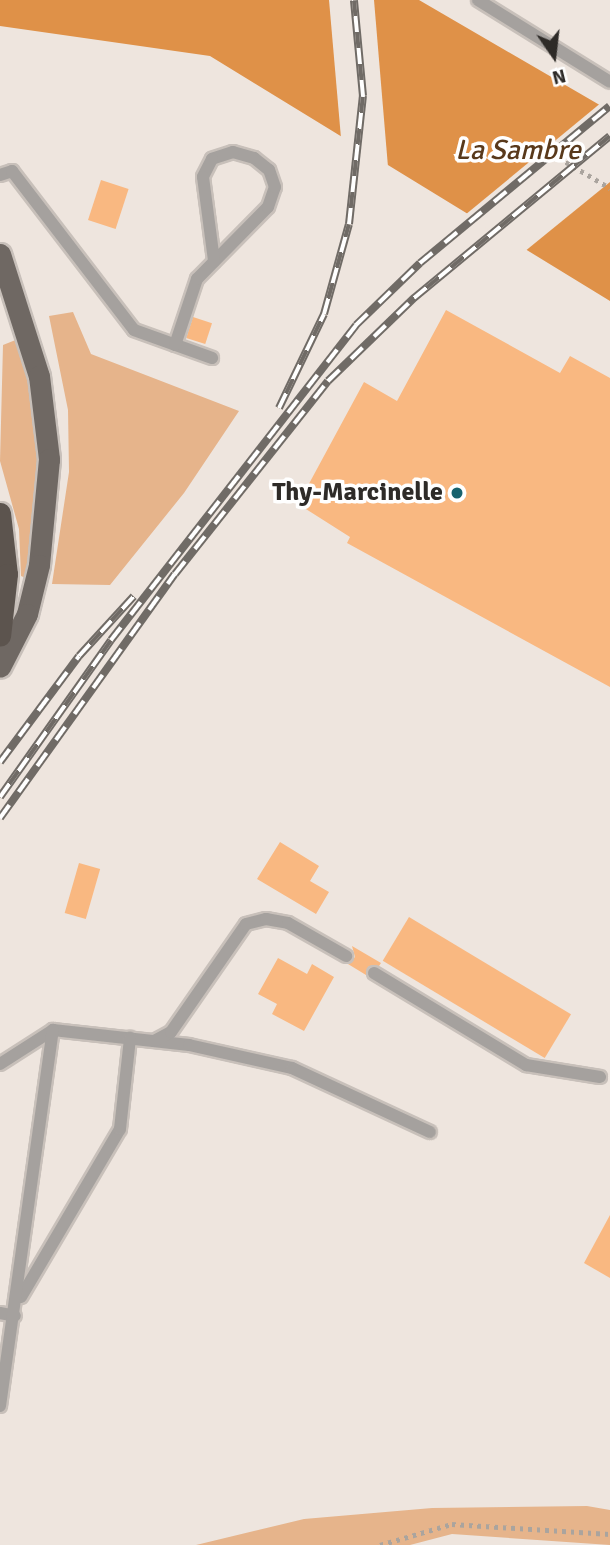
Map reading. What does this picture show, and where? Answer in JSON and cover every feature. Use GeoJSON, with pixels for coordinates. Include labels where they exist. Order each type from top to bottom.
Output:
{"type":"FeatureCollection","features":[{"type":"Feature","properties":{"kind":"highway"},"geometry":{"type":"LineString","coordinates":[[0,513],[7,574],[0,636]]}},
{"type":"Feature","properties":{"kind":"main road"},"geometry":{"type":"LineString","coordinates":[[0,254],[39,376],[49,459],[39,565],[27,614],[0,667]]}},
{"type":"Feature","properties":{"kind":"lane"},"geometry":{"type":"LineString","coordinates":[[478,0],[610,82]]}},
{"type":"Feature","properties":{"kind":"lane"},"geometry":{"type":"LineString","coordinates":[[175,345],[197,279],[268,207],[275,187],[269,170],[254,158],[233,152],[212,159],[203,177],[214,261]]}},
{"type":"Feature","properties":{"kind":"lane"},"geometry":{"type":"LineString","coordinates":[[0,175],[12,172],[134,330],[212,358]]}},
{"type":"Feature","properties":{"kind":"lane"},"geometry":{"type":"LineString","coordinates":[[153,1041],[171,1032],[246,924],[266,919],[288,923],[346,956]]}},
{"type":"Feature","properties":{"kind":"lane"},"geometry":{"type":"LineString","coordinates":[[374,973],[526,1065],[600,1077]]}},
{"type":"Feature","properties":{"kind":"lane"},"geometry":{"type":"LineString","coordinates":[[0,1064],[53,1030],[153,1041],[292,1068],[430,1132]]}},
{"type":"Feature","properties":{"kind":"lane"},"geometry":{"type":"LineString","coordinates":[[0,1406],[53,1030]]}},
{"type":"Feature","properties":{"kind":"lane"},"geometry":{"type":"LineString","coordinates":[[15,1311],[120,1129],[130,1038]]}},
{"type":"Feature","properties":{"kind":"lane"},"geometry":{"type":"LineString","coordinates":[[0,1313],[15,1311]]}},
{"type":"Feature","properties":{"kind":"path"},"geometry":{"type":"LineString","coordinates":[[544,149],[610,188]]}},
{"type":"Feature","properties":{"kind":"path"},"geometry":{"type":"LineString","coordinates":[[380,1545],[452,1524],[610,1534]]}},
{"type":"Feature","properties":{"kind":"shaded area"},"geometry":{"type":"Polygon","coordinates":[[[73,312],[91,354],[239,411],[184,493],[110,585],[52,584],[69,472],[68,410],[49,316],[73,312]]]}},
{"type":"Feature","properties":{"kind":"shaded area"},"geometry":{"type":"Polygon","coordinates":[[[18,339],[30,378],[40,465],[28,579],[21,576],[19,529],[0,461],[3,345],[18,339]]]}},
{"type":"Feature","properties":{"kind":"shaded area"},"geometry":{"type":"Polygon","coordinates":[[[587,1506],[610,1510],[610,1545],[452,1534],[410,1545],[196,1545],[304,1519],[432,1508],[587,1506]]]}},
{"type":"Feature","properties":{"kind":"water","name":"La Sambre"},"geometry":{"type":"Polygon","coordinates":[[[0,0],[419,0],[610,111],[610,301],[210,56],[0,26],[0,0]]]}},
{"type":"Feature","properties":{"kind":"pier"},"geometry":{"type":"Polygon","coordinates":[[[329,0],[374,0],[388,167],[341,138],[329,0]]]}},
{"type":"Feature","properties":{"kind":"pier"},"geometry":{"type":"Polygon","coordinates":[[[602,102],[610,107],[610,182],[524,252],[465,215],[602,102]]]}},
{"type":"Feature","properties":{"kind":"building"},"geometry":{"type":"Polygon","coordinates":[[[101,180],[129,189],[116,229],[88,220],[101,180]]]}},
{"type":"Feature","properties":{"kind":"building","name":"Thy-Marcinelle"},"geometry":{"type":"Polygon","coordinates":[[[446,310],[560,373],[570,356],[610,378],[610,687],[347,543],[350,537],[298,504],[364,382],[397,401],[446,310]]]}},
{"type":"Feature","properties":{"kind":"building"},"geometry":{"type":"Polygon","coordinates":[[[193,317],[212,323],[205,344],[186,338],[193,317]]]}},
{"type":"Feature","properties":{"kind":"building"},"geometry":{"type":"Polygon","coordinates":[[[280,842],[319,866],[310,881],[329,892],[316,914],[257,879],[280,842]]]}},
{"type":"Feature","properties":{"kind":"building"},"geometry":{"type":"Polygon","coordinates":[[[79,863],[100,869],[86,919],[65,913],[79,863]]]}},
{"type":"Feature","properties":{"kind":"building"},"geometry":{"type":"Polygon","coordinates":[[[409,917],[571,1014],[545,1058],[383,961],[409,917]]]}},
{"type":"Feature","properties":{"kind":"building"},"geometry":{"type":"Polygon","coordinates":[[[352,946],[381,963],[379,966],[369,966],[366,975],[348,964],[355,957],[352,946]]]}},
{"type":"Feature","properties":{"kind":"building"},"geometry":{"type":"Polygon","coordinates":[[[278,958],[307,974],[312,964],[334,977],[304,1031],[272,1014],[277,1004],[258,994],[278,958]]]}},
{"type":"Feature","properties":{"kind":"building"},"geometry":{"type":"Polygon","coordinates":[[[610,1215],[610,1278],[584,1263],[610,1215]]]}},
{"type":"Feature","properties":{"kind":"railway"},"geometry":{"type":"LineString","coordinates":[[279,408],[324,314],[349,224],[363,96],[354,0]]}},
{"type":"Feature","properties":{"kind":"railway"},"geometry":{"type":"LineString","coordinates":[[0,797],[111,640],[356,325],[420,263],[610,106]]}},
{"type":"Feature","properties":{"kind":"railway"},"geometry":{"type":"LineString","coordinates":[[0,818],[175,574],[328,381],[414,298],[610,136]]}},
{"type":"Feature","properties":{"kind":"railway"},"geometry":{"type":"LineString","coordinates":[[0,762],[79,656],[134,596]]}},
{"type":"Feature","properties":{"kind":"place","name":"Thy-Marcinelle"},"geometry":{"type":"Point","coordinates":[457,493]}}]}
